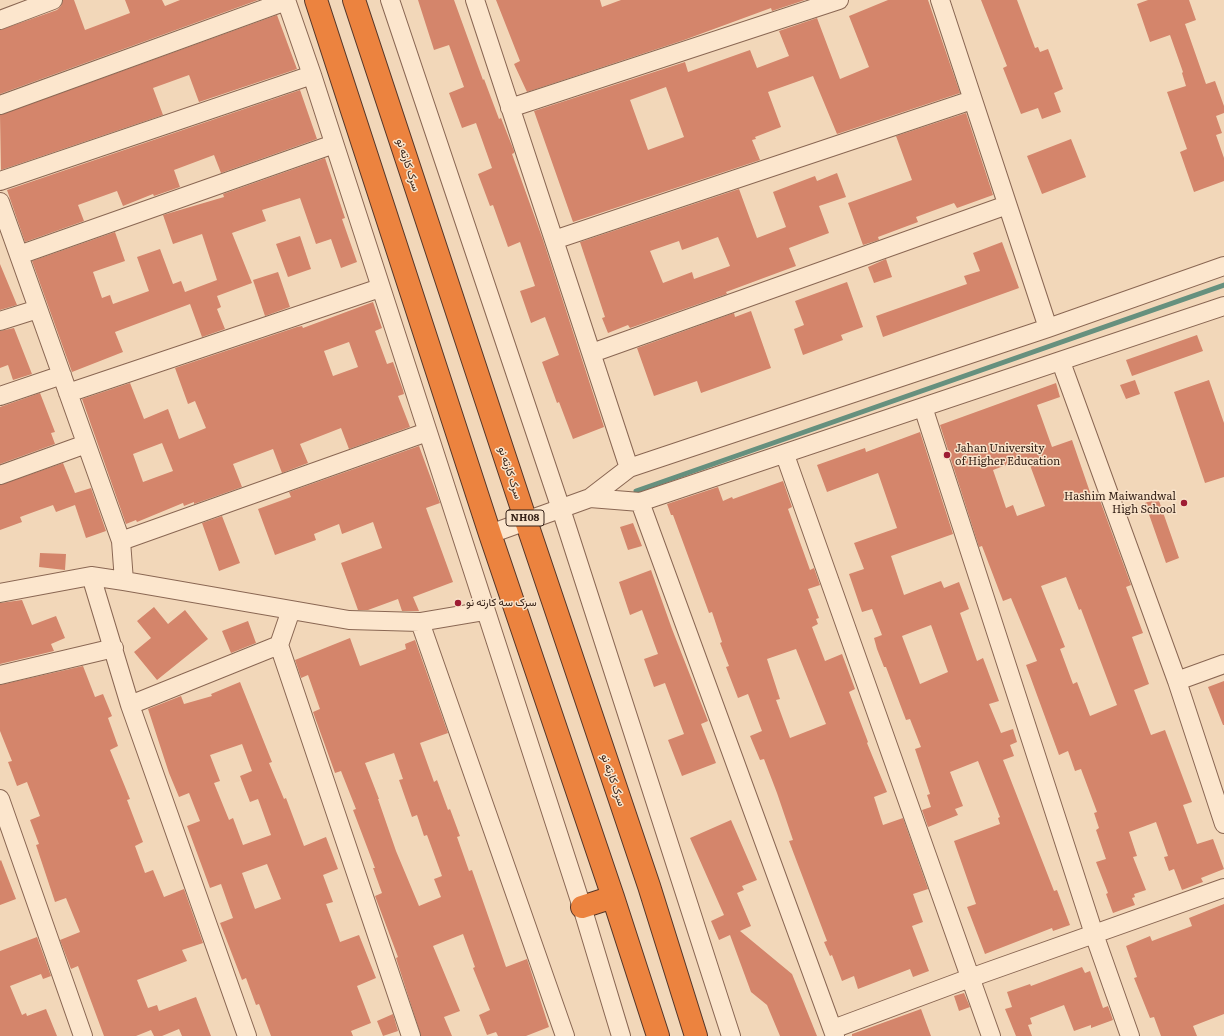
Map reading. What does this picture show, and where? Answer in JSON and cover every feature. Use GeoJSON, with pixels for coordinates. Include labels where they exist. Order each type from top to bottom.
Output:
{"type":"FeatureCollection","features":[{"type":"Feature","properties":{"kind":"highway"},"geometry":{"type":"LineString","coordinates":[[316,0],[490,534],[613,897],[658,1036]]}},
{"type":"Feature","properties":{"kind":"highway","name":"سرک کارته نو"},"geometry":{"type":"LineString","coordinates":[[354,0],[526,521],[649,886],[696,1036]]}},
{"type":"Feature","properties":{"kind":"highway"},"geometry":{"type":"LineString","coordinates":[[582,907],[613,897]]}},
{"type":"Feature","properties":{"kind":"street"},"geometry":{"type":"LineString","coordinates":[[0,20],[53,0]]}},
{"type":"Feature","properties":{"kind":"street"},"geometry":{"type":"LineString","coordinates":[[0,105],[286,0],[312,75],[582,907],[621,1036]]}},
{"type":"Feature","properties":{"kind":"street"},"geometry":{"type":"LineString","coordinates":[[390,0],[561,509],[731,1036]]}},
{"type":"Feature","properties":{"kind":"street"},"geometry":{"type":"LineString","coordinates":[[475,0],[629,468]]}},
{"type":"Feature","properties":{"kind":"street"},"geometry":{"type":"LineString","coordinates":[[510,108],[839,0]]}},
{"type":"Feature","properties":{"kind":"street"},"geometry":{"type":"LineString","coordinates":[[940,0],[1048,328]]}},
{"type":"Feature","properties":{"kind":"street"},"geometry":{"type":"LineString","coordinates":[[0,181],[312,75]]}},
{"type":"Feature","properties":{"kind":"street"},"geometry":{"type":"LineString","coordinates":[[554,240],[972,100]]}},
{"type":"Feature","properties":{"kind":"street"},"geometry":{"type":"LineString","coordinates":[[19,255],[334,144]]}},
{"type":"Feature","properties":{"kind":"street"},"geometry":{"type":"LineString","coordinates":[[0,202],[5,233],[19,255],[121,541],[124,581]]}},
{"type":"Feature","properties":{"kind":"street"},"geometry":{"type":"LineString","coordinates":[[592,353],[1007,205]]}},
{"type":"Feature","properties":{"kind":"street"},"geometry":{"type":"LineString","coordinates":[[490,534],[590,498],[629,468],[1048,328],[1224,266]]}},
{"type":"Feature","properties":{"kind":"street"},"geometry":{"type":"LineString","coordinates":[[68,393],[380,288]]}},
{"type":"Feature","properties":{"kind":"street"},"geometry":{"type":"LineString","coordinates":[[590,498],[640,502],[785,455],[1224,306]]}},
{"type":"Feature","properties":{"kind":"street"},"geometry":{"type":"LineString","coordinates":[[0,321],[38,309]]}},
{"type":"Feature","properties":{"kind":"street"},"geometry":{"type":"LineString","coordinates":[[1061,362],[1177,681],[1224,824]]}},
{"type":"Feature","properties":{"kind":"street"},"geometry":{"type":"LineString","coordinates":[[0,396],[62,375]]}},
{"type":"Feature","properties":{"kind":"street"},"geometry":{"type":"LineString","coordinates":[[923,407],[1094,934],[1130,1036]]}},
{"type":"Feature","properties":{"kind":"street"},"geometry":{"type":"LineString","coordinates":[[121,541],[427,432]]}},
{"type":"Feature","properties":{"kind":"street"},"geometry":{"type":"LineString","coordinates":[[0,475],[86,444]]}},
{"type":"Feature","properties":{"kind":"street"},"geometry":{"type":"LineString","coordinates":[[785,455],[990,1036]]}},
{"type":"Feature","properties":{"kind":"street"},"geometry":{"type":"LineString","coordinates":[[640,502],[834,1032],[970,978],[1224,888]]}},
{"type":"Feature","properties":{"kind":"street"},"geometry":{"type":"LineString","coordinates":[[0,593],[91,576],[349,620],[420,622],[485,610]]}},
{"type":"Feature","properties":{"kind":"street"},"geometry":{"type":"LineString","coordinates":[[91,576],[130,705],[246,1036]]}},
{"type":"Feature","properties":{"kind":"street"},"geometry":{"type":"LineString","coordinates":[[291,610],[279,645],[411,1036]]}},
{"type":"Feature","properties":{"kind":"street"},"geometry":{"type":"LineString","coordinates":[[420,622],[565,1036]]}},
{"type":"Feature","properties":{"kind":"street"},"geometry":{"type":"LineString","coordinates":[[130,705],[279,645]]}},
{"type":"Feature","properties":{"kind":"street"},"geometry":{"type":"LineString","coordinates":[[0,675],[114,648]]}},
{"type":"Feature","properties":{"kind":"street"},"geometry":{"type":"LineString","coordinates":[[1177,681],[1224,664]]}},
{"type":"Feature","properties":{"kind":"street"},"geometry":{"type":"LineString","coordinates":[[0,799],[82,1036]]}},
{"type":"Feature","properties":{"kind":"building"},"geometry":{"type":"Polygon","coordinates":[[[63,0],[74,0],[85,30],[130,13],[125,0],[162,0],[165,6],[180,0],[258,0],[0,94],[0,30],[57,10],[61,6],[63,0]]]}},
{"type":"Feature","properties":{"kind":"building"},"geometry":{"type":"Polygon","coordinates":[[[418,0],[454,0],[483,80],[484,79],[499,119],[501,118],[514,151],[512,154],[543,240],[604,427],[573,439],[559,402],[557,403],[542,362],[559,355],[545,317],[531,323],[520,291],[535,286],[520,242],[508,247],[493,205],[490,206],[478,174],[492,168],[476,123],[462,128],[449,93],[464,87],[449,45],[434,50],[418,0]]]}},
{"type":"Feature","properties":{"kind":"building"},"geometry":{"type":"Polygon","coordinates":[[[496,0],[600,0],[602,7],[621,0],[805,0],[772,11],[771,8],[684,40],[527,92],[514,64],[520,61],[496,0]]]}},
{"type":"Feature","properties":{"kind":"building"},"geometry":{"type":"Polygon","coordinates":[[[888,0],[928,0],[960,93],[837,134],[813,76],[768,92],[781,127],[755,137],[756,139],[752,140],[760,160],[573,222],[534,111],[685,62],[688,72],[750,50],[757,68],[789,56],[779,31],[817,18],[840,79],[869,67],[849,16],[888,0]],[[666,87],[630,100],[648,150],[684,137],[666,87]]]}},
{"type":"Feature","properties":{"kind":"building"},"geometry":{"type":"Polygon","coordinates":[[[981,0],[1017,0],[1035,48],[1038,47],[1040,52],[1048,49],[1063,89],[1054,93],[1061,112],[1042,119],[1038,108],[1021,114],[1003,68],[1007,66],[981,0]]]}},
{"type":"Feature","properties":{"kind":"building"},"geometry":{"type":"Polygon","coordinates":[[[1148,0],[1189,0],[1196,20],[1185,24],[1206,84],[1215,81],[1224,106],[1224,113],[1216,116],[1222,133],[1216,135],[1224,158],[1224,181],[1194,192],[1180,152],[1187,149],[1167,92],[1186,86],[1183,72],[1170,35],[1150,42],[1137,4],[1148,0]]]}},
{"type":"Feature","properties":{"kind":"building"},"geometry":{"type":"Polygon","coordinates":[[[277,15],[297,69],[199,102],[189,75],[153,88],[163,115],[1,170],[0,115],[277,15]]]}},
{"type":"Feature","properties":{"kind":"building"},"geometry":{"type":"Polygon","coordinates":[[[300,90],[317,139],[221,173],[214,155],[174,170],[180,187],[154,196],[153,194],[123,206],[117,191],[78,205],[84,221],[25,242],[7,190],[300,90]]]}},
{"type":"Feature","properties":{"kind":"building"},"geometry":{"type":"Polygon","coordinates":[[[966,113],[993,195],[957,208],[954,203],[916,217],[918,222],[878,237],[879,240],[863,245],[848,203],[912,180],[896,136],[966,113]]]}},
{"type":"Feature","properties":{"kind":"building"},"geometry":{"type":"Polygon","coordinates":[[[1071,139],[1086,177],[1042,194],[1027,156],[1071,139]]]}},
{"type":"Feature","properties":{"kind":"building"},"geometry":{"type":"Polygon","coordinates":[[[325,158],[345,218],[342,219],[357,262],[341,268],[331,239],[316,244],[300,198],[262,210],[266,221],[232,233],[252,283],[217,296],[221,307],[217,309],[225,329],[202,337],[190,304],[115,332],[123,352],[72,372],[32,261],[115,232],[125,261],[93,272],[102,298],[110,295],[113,304],[149,291],[137,257],[160,249],[173,284],[181,281],[185,292],[217,280],[202,234],[173,244],[163,215],[224,197],[223,194],[325,158]]]}},
{"type":"Feature","properties":{"kind":"building"},"geometry":{"type":"Polygon","coordinates":[[[837,173],[846,197],[819,206],[829,233],[789,248],[796,266],[726,292],[727,294],[630,328],[628,325],[608,333],[602,318],[605,317],[580,242],[739,189],[757,238],[786,227],[773,192],[815,176],[817,181],[837,173]],[[718,237],[682,250],[679,241],[650,251],[663,283],[692,272],[694,279],[730,266],[718,237]]]}},
{"type":"Feature","properties":{"kind":"building"},"geometry":{"type":"Polygon","coordinates":[[[300,236],[311,269],[288,277],[276,244],[300,236]]]}},
{"type":"Feature","properties":{"kind":"building"},"geometry":{"type":"Polygon","coordinates":[[[1002,242],[1019,288],[883,337],[876,316],[967,284],[964,276],[980,271],[973,253],[1002,242]]]}},
{"type":"Feature","properties":{"kind":"building"},"geometry":{"type":"Polygon","coordinates":[[[886,259],[892,277],[874,283],[868,267],[886,259]]]}},
{"type":"Feature","properties":{"kind":"building"},"geometry":{"type":"Polygon","coordinates":[[[0,264],[17,305],[0,310],[0,264]]]}},
{"type":"Feature","properties":{"kind":"building"},"geometry":{"type":"Polygon","coordinates":[[[278,272],[290,307],[265,316],[253,280],[278,272]]]}},
{"type":"Feature","properties":{"kind":"building"},"geometry":{"type":"Polygon","coordinates":[[[847,282],[863,327],[841,335],[843,340],[803,355],[794,329],[804,325],[795,301],[847,282]]]}},
{"type":"Feature","properties":{"kind":"building"},"geometry":{"type":"Polygon","coordinates":[[[373,302],[382,328],[375,331],[387,364],[393,362],[404,394],[398,396],[410,427],[349,449],[341,428],[300,444],[308,463],[282,473],[273,449],[233,464],[242,487],[194,504],[194,502],[184,506],[183,503],[137,522],[136,520],[126,524],[82,399],[130,383],[144,419],[168,409],[179,439],[206,428],[195,401],[188,404],[175,368],[297,327],[302,326],[303,328],[373,302]],[[349,342],[324,351],[333,376],[358,367],[349,342]],[[162,443],[133,454],[143,482],[173,471],[162,443]]]}},
{"type":"Feature","properties":{"kind":"building"},"geometry":{"type":"Polygon","coordinates":[[[751,311],[771,368],[701,393],[697,381],[654,396],[637,348],[734,313],[735,317],[751,311]]]}},
{"type":"Feature","properties":{"kind":"building"},"geometry":{"type":"Polygon","coordinates":[[[14,328],[32,374],[13,380],[8,365],[0,368],[0,331],[14,328]]]}},
{"type":"Feature","properties":{"kind":"building"},"geometry":{"type":"Polygon","coordinates":[[[1197,335],[1203,351],[1132,376],[1126,360],[1197,335]]]}},
{"type":"Feature","properties":{"kind":"building"},"geometry":{"type":"Polygon","coordinates":[[[1135,380],[1140,394],[1126,399],[1120,385],[1135,380]]]}},
{"type":"Feature","properties":{"kind":"building"},"geometry":{"type":"Polygon","coordinates":[[[1209,380],[1224,423],[1224,477],[1205,483],[1174,392],[1209,380]]]}},
{"type":"Feature","properties":{"kind":"building"},"geometry":{"type":"Polygon","coordinates":[[[1056,383],[1060,397],[1037,405],[1052,447],[1072,440],[1092,498],[1098,495],[1131,585],[1126,587],[1143,633],[1132,637],[1149,684],[1134,690],[1151,735],[1165,730],[1192,802],[1183,805],[1197,844],[1213,839],[1224,869],[1201,878],[1203,882],[1182,890],[1174,869],[1169,871],[1164,857],[1168,856],[1156,822],[1129,832],[1137,856],[1133,857],[1146,890],[1134,894],[1135,897],[1132,898],[1135,905],[1113,913],[1106,894],[1108,893],[1096,862],[1106,859],[1096,830],[1099,828],[1094,813],[1097,812],[1081,769],[1075,771],[1068,751],[1059,755],[1026,665],[1037,661],[1011,598],[1003,601],[982,546],[979,547],[940,425],[1056,383]],[[1027,457],[993,470],[1006,508],[1013,505],[1017,516],[1045,506],[1027,457]],[[1066,577],[1041,586],[1065,647],[1060,649],[1073,684],[1077,682],[1090,716],[1117,705],[1081,609],[1079,610],[1066,577]]]}},
{"type":"Feature","properties":{"kind":"building"},"geometry":{"type":"Polygon","coordinates":[[[40,393],[55,432],[51,433],[55,444],[0,464],[0,407],[40,393]]]}},
{"type":"Feature","properties":{"kind":"building"},"geometry":{"type":"Polygon","coordinates":[[[920,432],[953,534],[891,556],[904,595],[941,581],[944,588],[959,582],[969,609],[960,613],[977,661],[983,658],[999,701],[989,704],[1001,733],[1013,729],[1017,742],[1010,745],[1014,756],[1003,760],[1054,891],[1057,890],[1070,925],[1053,931],[1052,928],[985,954],[967,907],[976,904],[954,841],[1000,824],[998,818],[1000,817],[978,761],[950,772],[963,806],[955,809],[958,815],[928,827],[922,810],[931,807],[927,795],[930,794],[915,749],[921,747],[910,719],[906,720],[886,667],[884,667],[877,649],[874,638],[882,635],[872,609],[862,612],[849,574],[864,569],[854,543],[897,528],[878,473],[827,492],[817,465],[865,448],[866,452],[920,432]],[[931,625],[902,636],[920,684],[948,672],[931,625]]]}},
{"type":"Feature","properties":{"kind":"building"},"geometry":{"type":"Polygon","coordinates":[[[419,446],[440,503],[426,508],[453,582],[413,597],[419,611],[402,611],[398,599],[368,610],[358,610],[341,563],[382,548],[373,522],[342,534],[339,524],[314,534],[316,540],[275,555],[258,509],[291,497],[289,492],[419,446]]]}},
{"type":"Feature","properties":{"kind":"building"},"geometry":{"type":"Polygon","coordinates":[[[63,463],[75,493],[91,488],[106,531],[86,538],[75,505],[56,512],[53,505],[20,517],[22,522],[0,530],[0,485],[63,463]]]}},
{"type":"Feature","properties":{"kind":"building"},"geometry":{"type":"Polygon","coordinates":[[[783,481],[792,507],[788,509],[810,570],[814,568],[820,585],[808,589],[819,618],[816,619],[818,624],[812,627],[825,661],[842,654],[855,689],[849,692],[868,742],[867,743],[887,792],[874,797],[883,825],[903,818],[928,889],[913,894],[923,922],[912,926],[929,971],[913,977],[910,969],[858,989],[854,976],[842,981],[832,955],[830,956],[824,942],[827,941],[789,841],[793,840],[777,793],[764,759],[760,760],[750,736],[762,731],[748,694],[738,698],[726,667],[729,666],[720,643],[722,642],[712,612],[709,613],[673,515],[671,515],[667,504],[718,487],[723,501],[732,497],[733,499],[783,481]],[[796,649],[767,659],[780,699],[776,700],[790,738],[826,724],[796,649]]]}},
{"type":"Feature","properties":{"kind":"building"},"geometry":{"type":"Polygon","coordinates":[[[1158,498],[1179,558],[1166,563],[1145,503],[1158,498]]]}},
{"type":"Feature","properties":{"kind":"building"},"geometry":{"type":"Polygon","coordinates":[[[222,516],[240,563],[219,571],[202,523],[222,516]]]}},
{"type":"Feature","properties":{"kind":"building"},"geometry":{"type":"Polygon","coordinates":[[[633,523],[642,546],[628,550],[620,527],[633,523]]]}},
{"type":"Feature","properties":{"kind":"building"},"geometry":{"type":"Polygon","coordinates":[[[40,553],[66,554],[65,570],[39,567],[40,553]]]}},
{"type":"Feature","properties":{"kind":"building"},"geometry":{"type":"Polygon","coordinates":[[[651,570],[708,721],[701,724],[716,763],[682,776],[668,740],[684,734],[665,683],[654,687],[644,659],[658,654],[642,610],[630,615],[619,582],[651,570]]]}},
{"type":"Feature","properties":{"kind":"building"},"geometry":{"type":"Polygon","coordinates":[[[22,600],[32,625],[56,616],[65,638],[51,644],[54,651],[0,664],[0,603],[22,600]]]}},
{"type":"Feature","properties":{"kind":"building"},"geometry":{"type":"Polygon","coordinates":[[[154,607],[168,624],[185,610],[208,639],[157,680],[134,652],[151,638],[137,621],[154,607]]]}},
{"type":"Feature","properties":{"kind":"building"},"geometry":{"type":"Polygon","coordinates":[[[248,621],[256,643],[231,653],[222,631],[248,621]]]}},
{"type":"Feature","properties":{"kind":"building"},"geometry":{"type":"Polygon","coordinates":[[[350,638],[360,666],[406,649],[405,644],[415,640],[448,733],[420,743],[434,782],[437,780],[448,810],[450,809],[460,836],[457,837],[469,871],[472,870],[506,967],[527,959],[549,1027],[526,1036],[498,1036],[496,1032],[487,1035],[479,1015],[490,1010],[473,968],[475,967],[463,934],[433,946],[460,1011],[444,1017],[452,1036],[421,1036],[396,958],[398,957],[375,896],[382,893],[373,868],[375,868],[353,810],[356,809],[341,771],[335,773],[313,712],[320,709],[308,675],[301,678],[295,660],[350,638]],[[394,753],[365,763],[379,799],[396,851],[419,906],[441,897],[434,879],[442,876],[427,835],[424,836],[417,815],[412,817],[399,780],[403,779],[394,753]]]}},
{"type":"Feature","properties":{"kind":"building"},"geometry":{"type":"Polygon","coordinates":[[[83,666],[95,697],[103,694],[112,716],[108,718],[118,746],[110,750],[130,799],[127,800],[143,842],[135,846],[145,873],[153,870],[164,897],[184,889],[203,943],[182,950],[187,961],[137,980],[148,1008],[157,1005],[159,1011],[196,997],[211,1036],[182,1036],[179,1029],[162,1036],[154,1036],[151,1030],[136,1036],[104,1036],[78,966],[71,969],[60,940],[80,932],[66,898],[55,902],[36,845],[39,844],[30,820],[40,816],[27,782],[17,786],[8,762],[12,761],[0,731],[0,685],[83,666]]]}},
{"type":"Feature","properties":{"kind":"building"},"geometry":{"type":"Polygon","coordinates":[[[1224,681],[1224,725],[1223,725],[1208,687],[1224,681]]]}},
{"type":"Feature","properties":{"kind":"building"},"geometry":{"type":"Polygon","coordinates":[[[240,682],[272,762],[269,763],[284,799],[286,798],[304,846],[326,837],[338,869],[323,875],[333,902],[326,904],[340,942],[359,935],[376,978],[357,986],[371,1023],[351,1031],[353,1036],[271,1036],[259,1004],[256,1005],[246,978],[242,980],[220,923],[233,918],[221,884],[210,888],[187,826],[200,821],[189,793],[179,797],[169,773],[148,709],[181,696],[184,704],[212,696],[211,694],[240,682]],[[242,744],[210,755],[220,781],[214,783],[229,820],[233,818],[243,845],[271,835],[258,799],[250,802],[240,776],[252,771],[242,744]],[[267,864],[242,873],[255,909],[281,899],[267,864]]]}},
{"type":"Feature","properties":{"kind":"building"},"geometry":{"type":"Polygon","coordinates":[[[731,820],[757,880],[742,886],[744,890],[737,893],[751,926],[740,931],[792,974],[817,1036],[780,1036],[767,1005],[751,992],[730,935],[719,940],[711,921],[724,915],[690,838],[731,820]]]}},
{"type":"Feature","properties":{"kind":"building"},"geometry":{"type":"Polygon","coordinates":[[[1,860],[16,899],[0,905],[0,861],[1,860]]]}},
{"type":"Feature","properties":{"kind":"building"},"geometry":{"type":"Polygon","coordinates":[[[1224,904],[1224,1014],[1193,1026],[1197,1036],[1161,1036],[1154,1017],[1150,1018],[1134,978],[1137,977],[1126,946],[1150,936],[1152,941],[1192,926],[1189,918],[1224,904]]]}},
{"type":"Feature","properties":{"kind":"building"},"geometry":{"type":"Polygon","coordinates":[[[37,937],[51,976],[43,979],[41,974],[10,986],[22,1015],[26,1013],[27,1016],[46,1009],[57,1036],[0,1036],[0,951],[37,937]]]}},
{"type":"Feature","properties":{"kind":"building"},"geometry":{"type":"Polygon","coordinates":[[[1082,967],[1085,973],[1090,971],[1103,1008],[1108,1006],[1113,1020],[1091,1028],[1091,1025],[1074,1031],[1064,1005],[1030,1018],[1032,1024],[1028,1025],[1032,1036],[1016,1036],[1005,1009],[1012,1007],[1007,992],[1030,984],[1031,986],[1082,967]]]}},
{"type":"Feature","properties":{"kind":"building"},"geometry":{"type":"Polygon","coordinates":[[[964,993],[970,1007],[959,1011],[954,996],[964,993]]]}},
{"type":"Feature","properties":{"kind":"building"},"geometry":{"type":"Polygon","coordinates":[[[921,1009],[931,1036],[852,1036],[852,1034],[921,1009]]]}},
{"type":"Feature","properties":{"kind":"building"},"geometry":{"type":"Polygon","coordinates":[[[393,1014],[398,1031],[383,1036],[377,1021],[393,1014]]]}},
{"type":"Feature","properties":{"kind":"waterway"},"geometry":{"type":"LineString","coordinates":[[636,491],[1224,285]]}},
{"type":"Feature","properties":{"kind":"place","name":"Jahan University of Higher Education"},"geometry":{"type":"Point","coordinates":[947,455]}},
{"type":"Feature","properties":{"kind":"place","name":"Hashim Maiwandwal High School"},"geometry":{"type":"Point","coordinates":[1184,503]}},
{"type":"Feature","properties":{"kind":"place","name":"سرک سه کارته نو"},"geometry":{"type":"Point","coordinates":[458,603]}}]}
